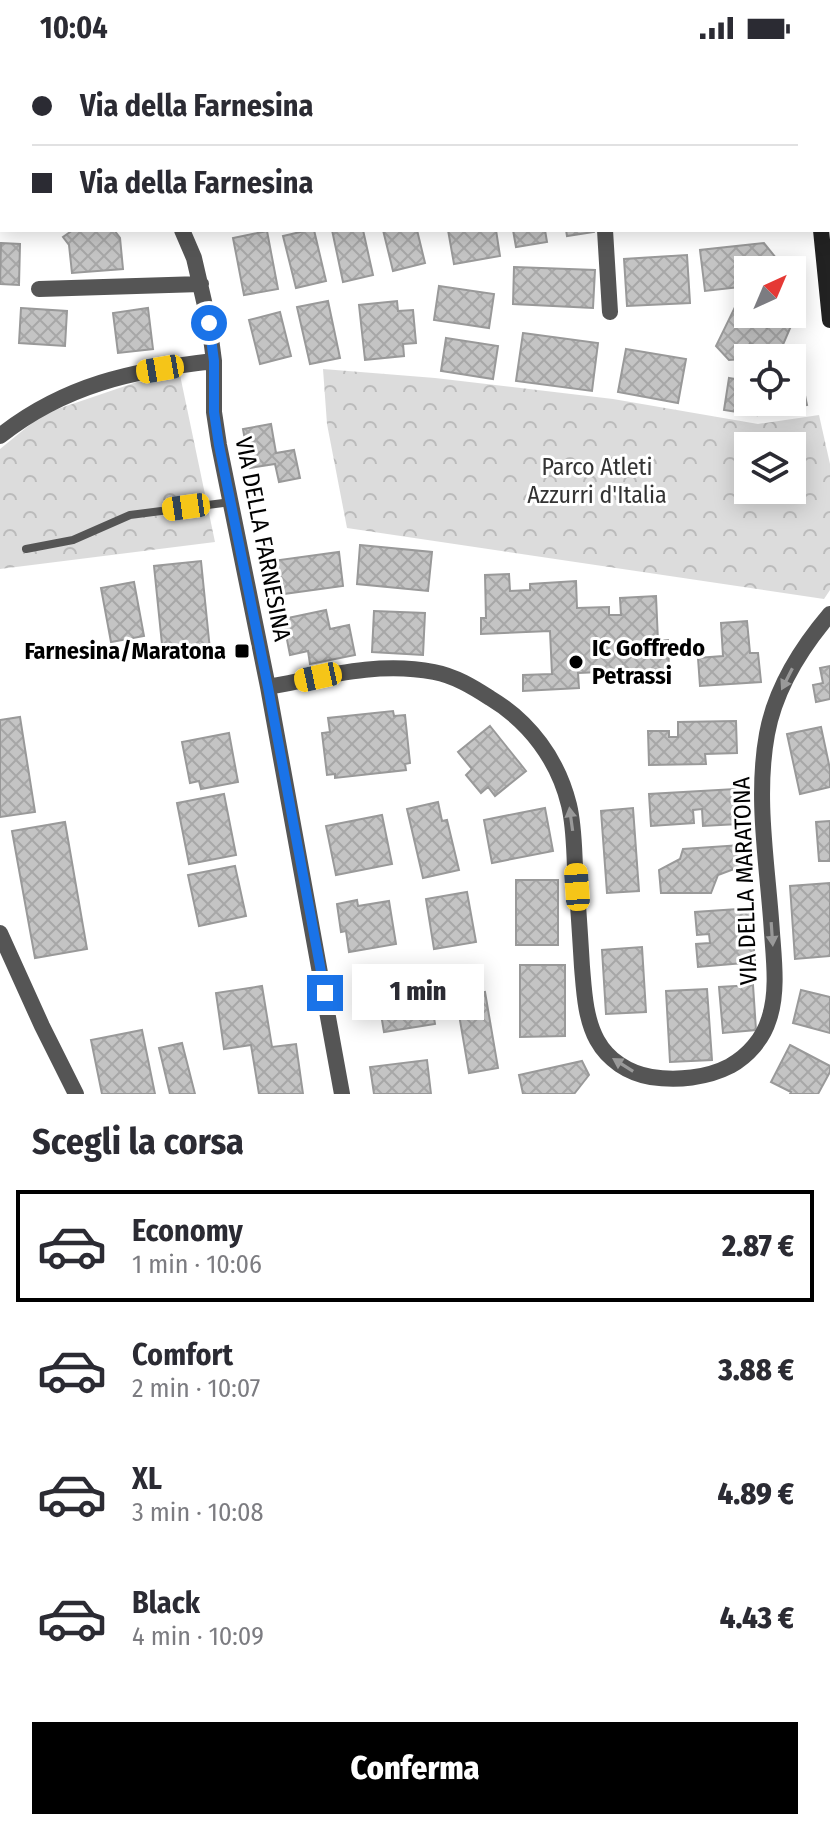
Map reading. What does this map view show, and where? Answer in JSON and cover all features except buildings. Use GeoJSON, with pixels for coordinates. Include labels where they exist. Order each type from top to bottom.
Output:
{"type":"FeatureCollection","features":[{"type":"Feature","properties":{"kind":"street","name":"VIA DELLA FARNESINA"},"geometry":{"type":"LineString","coordinates":[[183,232],[201,284],[214,361],[214,417],[268,687],[342,1094]]}},
{"type":"Feature","properties":{"kind":"street"},"geometry":{"type":"LineString","coordinates":[[605,232],[610,312]]}},
{"type":"Feature","properties":{"kind":"street"},"geometry":{"type":"LineString","coordinates":[[821,232],[830,320]]}},
{"type":"Feature","properties":{"kind":"street"},"geometry":{"type":"LineString","coordinates":[[39,289],[201,284]]}},
{"type":"Feature","properties":{"kind":"street"},"geometry":{"type":"LineString","coordinates":[[0,436],[37,409],[91,386],[127,375],[214,361]]}},
{"type":"Feature","properties":{"kind":"street","name":"VIA DELLA MARATONA"},"geometry":{"type":"LineString","coordinates":[[268,687],[364,669],[422,671],[443,675],[475,688],[521,721],[556,768],[568,803],[574,842],[584,993],[593,1032],[612,1058],[633,1072],[665,1078],[695,1077],[716,1072],[741,1059],[759,1039],[770,1019],[774,985],[773,948],[763,801],[767,733],[780,694],[796,663],[830,614]]}},
{"type":"Feature","properties":{"kind":"street"},"geometry":{"type":"LineString","coordinates":[[0,933],[76,1094]]}},
{"type":"Feature","properties":{"kind":"lane"},"geometry":{"type":"LineString","coordinates":[[26,549],[73,540],[130,515],[232,502]]}},
{"type":"Feature","properties":{"kind":"green space","name":"Parco Atleti Azzurri d'Italia"},"geometry":{"type":"Polygon","coordinates":[[[323,369],[435,378],[613,399],[758,424],[819,415],[830,464],[830,590],[824,599],[347,528],[327,424],[323,369]]]}},
{"type":"Feature","properties":{"kind":"green space"},"geometry":{"type":"Polygon","coordinates":[[[180,375],[215,542],[0,569],[0,449],[43,414],[137,382],[180,375]]]}},
{"type":"Feature","properties":{"kind":"place","name":"Farnesina/Maratona"},"geometry":{"type":"Point","coordinates":[242,651]}},
{"type":"Feature","properties":{"kind":"place","name":"IC Goffredo Petrassi"},"geometry":{"type":"Point","coordinates":[576,662]}},
{"type":"Feature","properties":{"kind":"route"},"geometry":{"type":"LineString","coordinates":[[209,323],[219,445],[325,993]]}}]}
